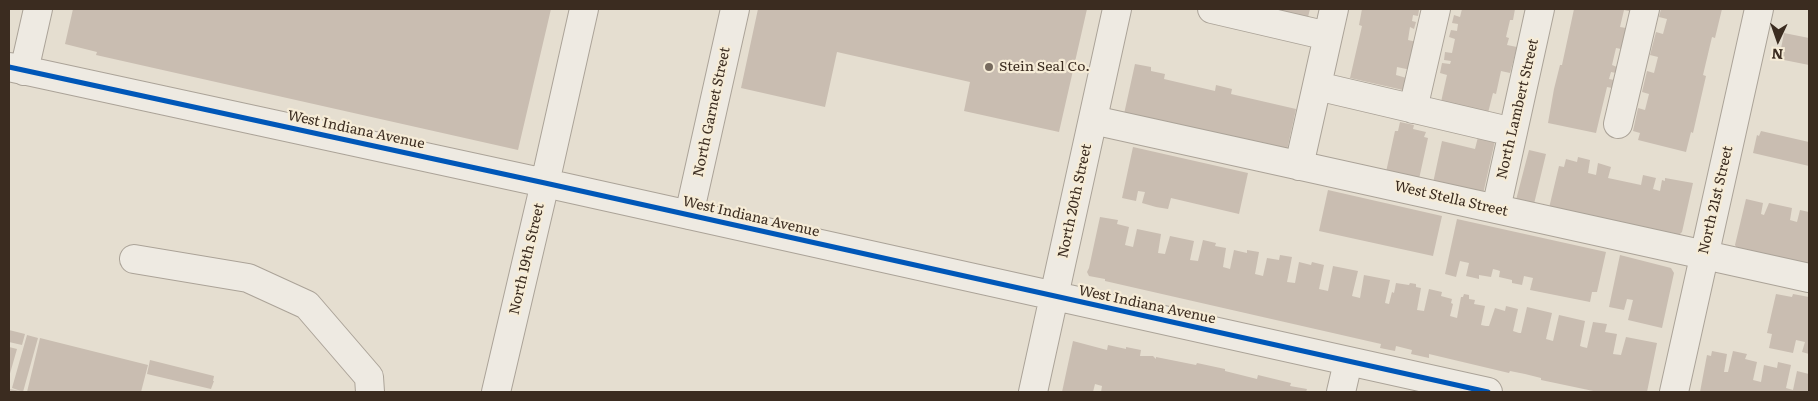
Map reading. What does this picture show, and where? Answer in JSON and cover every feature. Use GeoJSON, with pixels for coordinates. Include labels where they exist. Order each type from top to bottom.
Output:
{"type":"FeatureCollection","features":[{"type":"Feature","properties":{"kind":"street"},"geometry":{"type":"LineString","coordinates":[[16,69],[38,9]]}},
{"type":"Feature","properties":{"kind":"street","name":"North 19th Street"},"geometry":{"type":"LineString","coordinates":[[496,392],[584,9]]}},
{"type":"Feature","properties":{"kind":"street","name":"North Garnet Street"},"geometry":{"type":"LineString","coordinates":[[690,215],[735,9]]}},
{"type":"Feature","properties":{"kind":"street","name":"North 20th Street"},"geometry":{"type":"LineString","coordinates":[[1033,392],[1117,9]]}},
{"type":"Feature","properties":{"kind":"street"},"geometry":{"type":"LineString","coordinates":[[1299,166],[1334,9]]}},
{"type":"Feature","properties":{"kind":"street"},"geometry":{"type":"LineString","coordinates":[[1413,109],[1436,9]]}},
{"type":"Feature","properties":{"kind":"street","name":"North Lambert Street"},"geometry":{"type":"LineString","coordinates":[[1496,209],[1540,9]]}},
{"type":"Feature","properties":{"kind":"street"},"geometry":{"type":"LineString","coordinates":[[1618,124],[1645,9]]}},
{"type":"Feature","properties":{"kind":"street","name":"North 21st Street"},"geometry":{"type":"LineString","coordinates":[[1674,392],[1759,9]]}},
{"type":"Feature","properties":{"kind":"street"},"geometry":{"type":"LineString","coordinates":[[1226,10],[1328,36]]}},
{"type":"Feature","properties":{"kind":"street","name":"West Indiana Avenue"},"geometry":{"type":"LineString","coordinates":[[16,69],[545,183],[1488,392]]}},
{"type":"Feature","properties":{"kind":"street"},"geometry":{"type":"LineString","coordinates":[[1317,86],[1513,132]]}},
{"type":"Feature","properties":{"kind":"street","name":"West Stella Street"},"geometry":{"type":"LineString","coordinates":[[1093,120],[1809,278]]}},
{"type":"Feature","properties":{"kind":"street"},"geometry":{"type":"LineString","coordinates":[[134,259],[248,278],[307,305],[368,377],[370,392]]}},
{"type":"Feature","properties":{"kind":"street"},"geometry":{"type":"LineString","coordinates":[[1341,392],[1348,362]]}},
{"type":"Feature","properties":{"kind":"building"},"geometry":{"type":"Polygon","coordinates":[[[73,9],[551,9],[518,150],[96,55],[97,52],[65,44],[73,9]]]}},
{"type":"Feature","properties":{"kind":"building","name":"Stein Seal Co."},"geometry":{"type":"Polygon","coordinates":[[[758,9],[1087,9],[1059,132],[964,111],[970,82],[837,52],[825,107],[741,88],[758,9]]]}},
{"type":"Feature","properties":{"kind":"building"},"geometry":{"type":"Polygon","coordinates":[[[1273,9],[1310,9],[1308,17],[1273,9]]]}},
{"type":"Feature","properties":{"kind":"building"},"geometry":{"type":"Polygon","coordinates":[[[1362,9],[1419,10],[1418,16],[1413,15],[1412,21],[1416,22],[1414,29],[1410,27],[1408,40],[1421,43],[1411,70],[1397,67],[1396,75],[1410,79],[1403,90],[1350,78],[1362,26],[1359,25],[1362,9]]]}},
{"type":"Feature","properties":{"kind":"building"},"geometry":{"type":"Polygon","coordinates":[[[1462,9],[1515,9],[1506,37],[1509,38],[1507,45],[1517,47],[1510,73],[1501,71],[1496,94],[1493,93],[1488,113],[1441,102],[1447,75],[1440,73],[1442,63],[1450,64],[1451,61],[1444,60],[1445,52],[1452,53],[1455,39],[1449,37],[1451,30],[1457,31],[1458,24],[1452,23],[1454,15],[1460,17],[1462,9]]]}},
{"type":"Feature","properties":{"kind":"building"},"geometry":{"type":"Polygon","coordinates":[[[1574,9],[1630,9],[1629,11],[1624,10],[1620,27],[1626,28],[1624,38],[1621,49],[1616,48],[1612,65],[1617,67],[1616,73],[1611,72],[1609,79],[1614,80],[1612,88],[1607,87],[1596,133],[1548,123],[1554,89],[1560,65],[1562,65],[1574,9]]]}},
{"type":"Feature","properties":{"kind":"building"},"geometry":{"type":"Polygon","coordinates":[[[1661,9],[1722,9],[1715,38],[1712,37],[1703,75],[1706,76],[1693,133],[1691,132],[1686,152],[1638,140],[1640,133],[1633,131],[1638,108],[1645,110],[1649,94],[1642,92],[1647,71],[1654,73],[1658,57],[1650,55],[1656,32],[1663,34],[1667,19],[1659,17],[1661,9]]]}},
{"type":"Feature","properties":{"kind":"building"},"geometry":{"type":"Polygon","coordinates":[[[1784,33],[1809,38],[1809,65],[1779,59],[1784,33]]]}},
{"type":"Feature","properties":{"kind":"building"},"geometry":{"type":"Polygon","coordinates":[[[1135,64],[1151,67],[1151,71],[1165,74],[1164,79],[1215,91],[1216,85],[1232,89],[1231,94],[1296,109],[1287,150],[1124,114],[1135,64]]]}},
{"type":"Feature","properties":{"kind":"building"},"geometry":{"type":"Polygon","coordinates":[[[1400,122],[1414,125],[1413,129],[1426,132],[1424,137],[1428,138],[1419,179],[1386,172],[1395,131],[1398,131],[1400,122]]]}},
{"type":"Feature","properties":{"kind":"building"},"geometry":{"type":"Polygon","coordinates":[[[1761,131],[1809,142],[1809,166],[1753,153],[1757,135],[1759,136],[1761,131]]]}},
{"type":"Feature","properties":{"kind":"building"},"geometry":{"type":"Polygon","coordinates":[[[1478,137],[1495,141],[1483,194],[1433,183],[1442,141],[1475,149],[1478,137]]]}},
{"type":"Feature","properties":{"kind":"building"},"geometry":{"type":"Polygon","coordinates":[[[1133,147],[1248,173],[1239,214],[1171,198],[1168,209],[1156,207],[1142,203],[1145,192],[1138,191],[1136,201],[1122,198],[1133,147]]]}},
{"type":"Feature","properties":{"kind":"building"},"geometry":{"type":"Polygon","coordinates":[[[1529,150],[1546,154],[1534,204],[1516,200],[1529,150]]]}},
{"type":"Feature","properties":{"kind":"building"},"geometry":{"type":"Polygon","coordinates":[[[1578,157],[1590,160],[1588,173],[1596,175],[1598,163],[1611,167],[1608,178],[1641,185],[1643,175],[1656,178],[1653,189],[1660,191],[1662,180],[1665,181],[1665,178],[1693,183],[1682,232],[1678,236],[1549,208],[1559,166],[1564,167],[1566,159],[1577,162],[1578,157]]]}},
{"type":"Feature","properties":{"kind":"building"},"geometry":{"type":"Polygon","coordinates":[[[1328,190],[1442,216],[1433,256],[1319,231],[1328,190]]]}},
{"type":"Feature","properties":{"kind":"building"},"geometry":{"type":"Polygon","coordinates":[[[1746,199],[1763,203],[1761,214],[1764,215],[1769,203],[1792,208],[1790,220],[1797,222],[1800,210],[1809,212],[1809,264],[1802,262],[1801,264],[1738,250],[1735,245],[1746,199]]]}},
{"type":"Feature","properties":{"kind":"building"},"geometry":{"type":"Polygon","coordinates":[[[1100,217],[1118,220],[1117,224],[1129,227],[1125,245],[1133,247],[1137,229],[1161,234],[1158,253],[1165,254],[1170,236],[1194,241],[1190,260],[1198,261],[1203,240],[1216,243],[1215,246],[1226,248],[1223,267],[1230,269],[1234,250],[1247,253],[1247,250],[1259,252],[1255,274],[1263,276],[1267,258],[1279,260],[1280,255],[1292,257],[1287,282],[1295,283],[1299,262],[1311,265],[1312,262],[1324,265],[1319,289],[1328,291],[1333,266],[1358,271],[1352,296],[1360,298],[1364,275],[1390,280],[1385,303],[1389,304],[1396,283],[1416,284],[1416,287],[1421,288],[1417,310],[1424,311],[1429,289],[1442,292],[1441,296],[1452,299],[1451,303],[1453,304],[1450,316],[1457,318],[1461,297],[1464,294],[1469,295],[1469,299],[1475,300],[1474,304],[1485,306],[1481,325],[1489,326],[1495,308],[1505,311],[1506,306],[1518,309],[1513,331],[1519,333],[1521,333],[1527,307],[1552,313],[1546,339],[1553,341],[1559,315],[1585,321],[1580,346],[1587,348],[1593,322],[1607,324],[1605,332],[1617,334],[1613,354],[1621,355],[1626,337],[1657,343],[1647,392],[1598,392],[1541,380],[1541,378],[1525,374],[1510,371],[1509,373],[1429,354],[1429,358],[1411,354],[1412,350],[1396,346],[1395,351],[1380,348],[1381,344],[1089,276],[1087,272],[1100,217]]]}},
{"type":"Feature","properties":{"kind":"building"},"geometry":{"type":"Polygon","coordinates":[[[1457,219],[1606,252],[1597,292],[1592,292],[1590,302],[1530,290],[1533,278],[1524,276],[1522,285],[1512,283],[1512,280],[1499,277],[1500,271],[1493,269],[1491,277],[1479,275],[1479,279],[1466,276],[1469,263],[1460,261],[1456,277],[1445,274],[1457,219]]]}},
{"type":"Feature","properties":{"kind":"building"},"geometry":{"type":"Polygon","coordinates":[[[1620,255],[1671,268],[1674,273],[1662,328],[1628,320],[1633,300],[1627,299],[1624,310],[1609,307],[1620,255]]]}},
{"type":"Feature","properties":{"kind":"building"},"geometry":{"type":"Polygon","coordinates":[[[1776,294],[1792,297],[1793,294],[1809,297],[1809,354],[1802,352],[1805,342],[1796,340],[1793,353],[1769,348],[1772,334],[1767,333],[1776,294]]]}},
{"type":"Feature","properties":{"kind":"building"},"geometry":{"type":"Polygon","coordinates":[[[9,330],[25,334],[22,345],[9,342],[9,330]]]}},
{"type":"Feature","properties":{"kind":"building"},"geometry":{"type":"Polygon","coordinates":[[[27,335],[38,338],[23,392],[9,392],[9,389],[21,391],[12,388],[27,335]]]}},
{"type":"Feature","properties":{"kind":"building"},"geometry":{"type":"Polygon","coordinates":[[[40,338],[148,365],[141,392],[27,392],[40,338]]]}},
{"type":"Feature","properties":{"kind":"building"},"geometry":{"type":"Polygon","coordinates":[[[1073,341],[1107,350],[1108,345],[1141,350],[1140,356],[1153,356],[1156,359],[1156,357],[1196,365],[1197,363],[1257,379],[1258,375],[1291,383],[1290,386],[1307,389],[1306,392],[1101,392],[1102,386],[1095,384],[1093,392],[1062,392],[1073,341]]]}},
{"type":"Feature","properties":{"kind":"building"},"geometry":{"type":"Polygon","coordinates":[[[9,347],[17,349],[9,377],[9,347]]]}},
{"type":"Feature","properties":{"kind":"building"},"geometry":{"type":"Polygon","coordinates":[[[1712,351],[1727,354],[1724,372],[1728,372],[1733,351],[1747,354],[1745,359],[1757,362],[1753,380],[1761,382],[1764,365],[1777,368],[1778,362],[1791,365],[1786,388],[1793,390],[1797,371],[1809,374],[1809,392],[1700,392],[1707,355],[1711,356],[1712,351]]]}},
{"type":"Feature","properties":{"kind":"building"},"geometry":{"type":"Polygon","coordinates":[[[150,360],[214,376],[211,389],[147,374],[150,360]]]}},
{"type":"Feature","properties":{"kind":"cycle path"},"geometry":{"type":"LineString","coordinates":[[9,67],[545,183],[1488,392]]}},
{"type":"Feature","properties":{"kind":"place","name":"Stein Seal Co."},"geometry":{"type":"Point","coordinates":[989,67]}}]}
